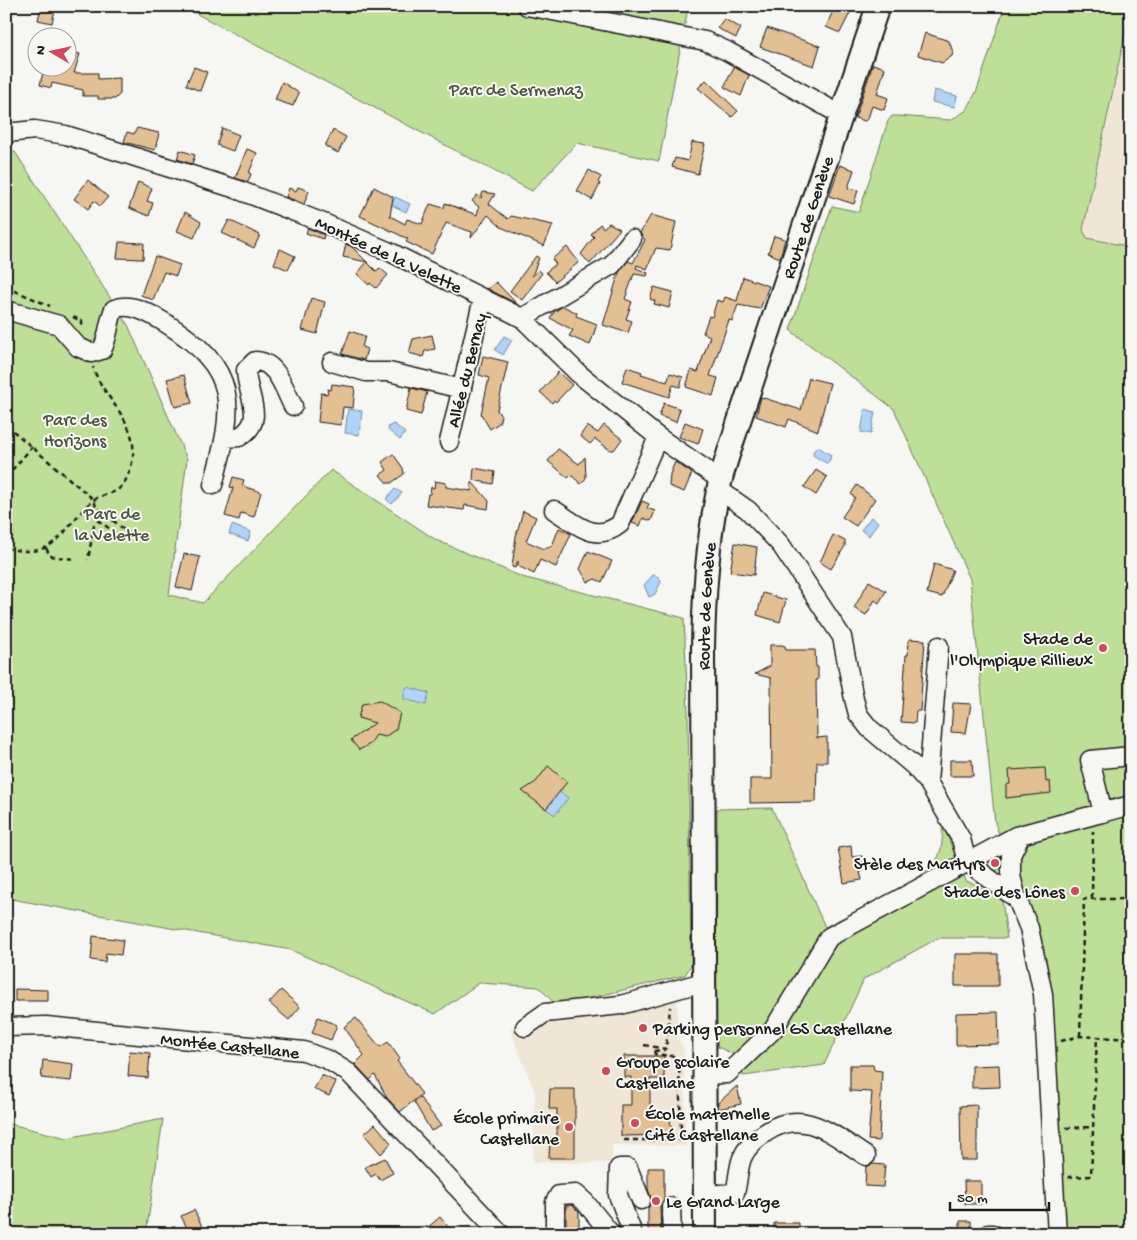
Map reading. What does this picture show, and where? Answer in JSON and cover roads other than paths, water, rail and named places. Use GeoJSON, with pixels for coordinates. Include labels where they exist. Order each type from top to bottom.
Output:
{"type":"FeatureCollection","features":[{"type":"Feature","properties":{"kind":"main road","name":"Route de Genève"},"geometry":{"type":"LineString","coordinates":[[705,1234],[703,982],[704,595],[711,528],[720,484],[738,421],[878,6]]}},
{"type":"Feature","properties":{"kind":"street"},"geometry":{"type":"LineString","coordinates":[[527,6],[705,41],[727,50],[841,115]]}},
{"type":"Feature","properties":{"kind":"street","name":"Montée de la Velette"},"geometry":{"type":"LineString","coordinates":[[6,133],[35,130],[66,135],[236,188],[326,224],[522,318],[579,374],[720,484],[781,545],[842,637],[858,714],[869,728],[914,766],[928,782],[960,839],[967,862]]}},
{"type":"Feature","properties":{"kind":"street"},"geometry":{"type":"LineString","coordinates":[[522,318],[612,265],[632,239]]}},
{"type":"Feature","properties":{"kind":"street","name":"Allée du Bernay"},"geometry":{"type":"LineString","coordinates":[[449,442],[483,298]]}},
{"type":"Feature","properties":{"kind":"street"},"geometry":{"type":"LineString","coordinates":[[6,310],[59,325],[78,347],[92,353],[102,350],[108,339],[110,319],[114,309],[121,306],[133,307],[165,323],[188,339],[219,372],[226,392],[228,410],[226,438],[213,485]]}},
{"type":"Feature","properties":{"kind":"street"},"geometry":{"type":"LineString","coordinates":[[226,438],[239,437],[246,434],[251,427],[255,409],[246,378],[246,370],[255,361],[262,361],[275,370],[292,406]]}},
{"type":"Feature","properties":{"kind":"street"},"geometry":{"type":"LineString","coordinates":[[332,362],[366,372],[389,372],[462,389]]}},
{"type":"Feature","properties":{"kind":"street"},"geometry":{"type":"LineString","coordinates":[[554,510],[593,533],[603,534],[612,531],[620,524],[658,437]]}},
{"type":"Feature","properties":{"kind":"street"},"geometry":{"type":"LineString","coordinates":[[928,782],[939,646]]}},
{"type":"Feature","properties":{"kind":"street"},"geometry":{"type":"LineString","coordinates":[[1103,813],[1090,760],[1131,756]]}},
{"type":"Feature","properties":{"kind":"street"},"geometry":{"type":"LineString","coordinates":[[704,1075],[727,1074],[774,1030],[829,938],[967,862],[1021,835],[1131,805]]}},
{"type":"Feature","properties":{"kind":"street"},"geometry":{"type":"LineString","coordinates":[[1021,835],[1011,855],[1011,876],[1017,900],[1030,928],[1043,994],[1057,1234]]}},
{"type":"Feature","properties":{"kind":"street"},"geometry":{"type":"LineString","coordinates":[[967,862],[1017,900]]}},
{"type":"Feature","properties":{"kind":"street"},"geometry":{"type":"LineString","coordinates":[[525,1027],[545,1013],[621,1005],[703,982]]}},
{"type":"Feature","properties":{"kind":"street","name":"Montée Castellane"},"geometry":{"type":"LineString","coordinates":[[6,1027],[46,1026],[304,1051],[328,1060],[349,1074],[501,1234]]}},
{"type":"Feature","properties":{"kind":"street"},"geometry":{"type":"LineString","coordinates":[[704,1195],[735,1193],[742,1158],[754,1140],[788,1121],[807,1121],[827,1131],[866,1156]]}},
{"type":"Feature","properties":{"kind":"street"},"geometry":{"type":"LineString","coordinates":[[633,1234],[618,1195],[619,1168],[628,1168],[641,1200]]}},
{"type":"Feature","properties":{"kind":"street"},"geometry":{"type":"LineString","coordinates":[[555,1234],[555,1202],[559,1194],[576,1194],[585,1202],[611,1234]]}},
{"type":"Feature","properties":{"kind":"street"},"geometry":{"type":"LineString","coordinates":[[671,1207],[672,1234]]}},
{"type":"Feature","properties":{"kind":"street"},"geometry":{"type":"LineString","coordinates":[[988,1234],[993,1234]]}},
{"type":"Feature","properties":{"kind":"water"},"geometry":{"type":"Polygon","coordinates":[[[934,90],[957,96],[955,107],[932,102],[934,90]]]}},
{"type":"Feature","properties":{"kind":"water"},"geometry":{"type":"Polygon","coordinates":[[[395,197],[410,204],[406,212],[392,205],[395,197]]]}},
{"type":"Feature","properties":{"kind":"water"},"geometry":{"type":"Polygon","coordinates":[[[504,336],[512,340],[503,355],[495,350],[504,336]]]}},
{"type":"Feature","properties":{"kind":"water"},"geometry":{"type":"Polygon","coordinates":[[[348,409],[362,411],[359,435],[345,433],[348,409]]]}},
{"type":"Feature","properties":{"kind":"water"},"geometry":{"type":"Polygon","coordinates":[[[865,409],[875,412],[871,434],[861,432],[865,409]]]}},
{"type":"Feature","properties":{"kind":"water"},"geometry":{"type":"Polygon","coordinates":[[[394,424],[405,433],[400,440],[388,430],[389,426],[394,424]]]}},
{"type":"Feature","properties":{"kind":"water"},"geometry":{"type":"Polygon","coordinates":[[[818,447],[831,455],[829,462],[826,463],[813,455],[814,450],[818,447]]]}},
{"type":"Feature","properties":{"kind":"water"},"geometry":{"type":"Polygon","coordinates":[[[395,489],[402,493],[392,504],[386,499],[395,489]]]}},
{"type":"Feature","properties":{"kind":"water"},"geometry":{"type":"Polygon","coordinates":[[[871,517],[878,522],[869,536],[861,530],[871,517]]]}},
{"type":"Feature","properties":{"kind":"water"},"geometry":{"type":"Polygon","coordinates":[[[232,525],[251,532],[248,541],[229,534],[232,525]]]}},
{"type":"Feature","properties":{"kind":"water"},"geometry":{"type":"Polygon","coordinates":[[[653,575],[659,577],[661,582],[655,594],[649,597],[644,585],[653,575]]]}},
{"type":"Feature","properties":{"kind":"water"},"geometry":{"type":"Polygon","coordinates":[[[407,687],[429,693],[426,705],[404,699],[404,692],[407,687]]]}},
{"type":"Feature","properties":{"kind":"water"},"geometry":{"type":"Polygon","coordinates":[[[554,788],[568,798],[555,815],[546,809],[554,798],[554,788]]]}},
{"type":"Feature","properties":{"kind":"place","name":"Stade de l'Olympique Rillieux"},"geometry":{"type":"Point","coordinates":[1103,648]}},
{"type":"Feature","properties":{"kind":"place","name":"Stèle des Martyrs"},"geometry":{"type":"Point","coordinates":[995,863]}},
{"type":"Feature","properties":{"kind":"place","name":"Stade des Lônes"},"geometry":{"type":"Point","coordinates":[1075,891]}},
{"type":"Feature","properties":{"kind":"place","name":"Parking personnel GS Castellane"},"geometry":{"type":"Point","coordinates":[643,1028]}},
{"type":"Feature","properties":{"kind":"place","name":"Groupe scolaire Castellane"},"geometry":{"type":"Point","coordinates":[606,1071]}},
{"type":"Feature","properties":{"kind":"place","name":"École maternelle Cité Castellane"},"geometry":{"type":"Point","coordinates":[635,1123]}},
{"type":"Feature","properties":{"kind":"place","name":"École primaire Castellane"},"geometry":{"type":"Point","coordinates":[569,1127]}},
{"type":"Feature","properties":{"kind":"place","name":"Le Grand Large"},"geometry":{"type":"Point","coordinates":[656,1201]}},
{"type":"Feature","properties":{"kind":"park label","name":"Parc de Sermenaz"},"geometry":{"type":"Point","coordinates":[516,89]}},
{"type":"Feature","properties":{"kind":"park label","name":"Parc des Horizons"},"geometry":{"type":"Point","coordinates":[75,429]}},
{"type":"Feature","properties":{"kind":"park label","name":"Parc de la Velette"},"geometry":{"type":"Point","coordinates":[112,523]}}]}
